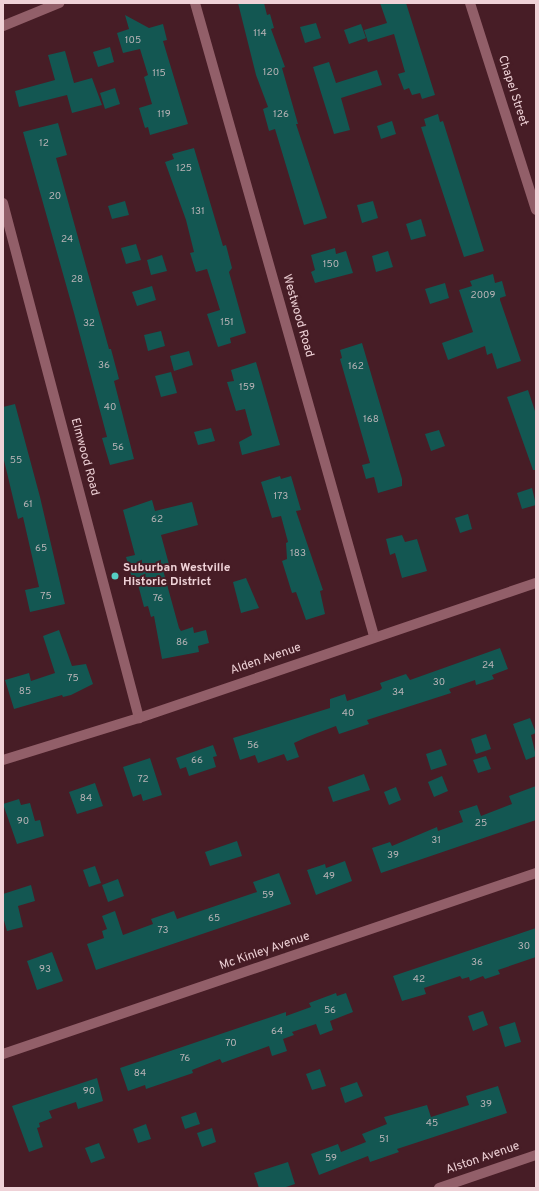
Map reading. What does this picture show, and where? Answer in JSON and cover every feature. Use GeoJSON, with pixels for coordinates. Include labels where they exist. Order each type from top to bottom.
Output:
{"type":"FeatureCollection","features":[{"type":"Feature","properties":{"kind":"street"},"geometry":{"type":"LineString","coordinates":[[3,26],[59,3]]}},
{"type":"Feature","properties":{"kind":"street","name":"Westwood Road"},"geometry":{"type":"LineString","coordinates":[[195,3],[374,636]]}},
{"type":"Feature","properties":{"kind":"street","name":"Chapel Street"},"geometry":{"type":"LineString","coordinates":[[470,3],[536,210]]}},
{"type":"Feature","properties":{"kind":"street","name":"Elmwood Road"},"geometry":{"type":"LineString","coordinates":[[3,203],[139,718]]}},
{"type":"Feature","properties":{"kind":"street","name":"Alden Avenue"},"geometry":{"type":"LineString","coordinates":[[3,760],[139,718],[374,636],[536,583]]}},
{"type":"Feature","properties":{"kind":"street","name":"Mc Kinley Avenue"},"geometry":{"type":"LineString","coordinates":[[3,1054],[536,874]]}},
{"type":"Feature","properties":{"kind":"street","name":"Alston Avenue"},"geometry":{"type":"LineString","coordinates":[[439,1188],[536,1155]]}},
{"type":"Feature","properties":{"kind":"building"},"geometry":{"type":"Polygon","coordinates":[[[238,3],[264,3],[267,15],[270,14],[274,28],[271,29],[285,67],[282,68],[298,124],[296,124],[327,218],[304,225],[275,129],[269,131],[263,109],[268,107],[256,75],[238,3]]]}},
{"type":"Feature","properties":{"kind":"building"},"geometry":{"type":"Polygon","coordinates":[[[380,3],[406,3],[435,95],[422,99],[420,93],[412,95],[409,88],[404,90],[398,74],[405,72],[394,34],[368,42],[364,30],[387,23],[380,3]]]}},
{"type":"Feature","properties":{"kind":"building"},"geometry":{"type":"Polygon","coordinates":[[[125,15],[149,28],[163,24],[167,40],[163,41],[188,124],[150,135],[148,127],[145,128],[139,108],[152,104],[144,77],[148,75],[140,49],[123,53],[117,33],[129,29],[125,15]]]}},
{"type":"Feature","properties":{"kind":"building"},"geometry":{"type":"Polygon","coordinates":[[[316,23],[321,38],[305,43],[300,27],[316,23]]]}},
{"type":"Feature","properties":{"kind":"building"},"geometry":{"type":"Polygon","coordinates":[[[361,24],[366,38],[349,44],[344,30],[361,24]]]}},
{"type":"Feature","properties":{"kind":"building"},"geometry":{"type":"Polygon","coordinates":[[[110,47],[114,62],[98,67],[93,52],[110,47]]]}},
{"type":"Feature","properties":{"kind":"building"},"geometry":{"type":"Polygon","coordinates":[[[65,51],[74,83],[92,78],[102,105],[72,113],[67,95],[19,107],[15,91],[55,80],[48,55],[65,51]]]}},
{"type":"Feature","properties":{"kind":"building"},"geometry":{"type":"Polygon","coordinates":[[[329,62],[336,83],[377,70],[382,85],[341,98],[350,130],[334,134],[313,67],[329,62]]]}},
{"type":"Feature","properties":{"kind":"building"},"geometry":{"type":"Polygon","coordinates":[[[115,88],[120,104],[105,109],[100,93],[115,88]]]}},
{"type":"Feature","properties":{"kind":"building"},"geometry":{"type":"Polygon","coordinates":[[[438,114],[440,122],[443,121],[484,251],[464,257],[421,127],[426,126],[424,119],[438,114]]]}},
{"type":"Feature","properties":{"kind":"building"},"geometry":{"type":"Polygon","coordinates":[[[392,121],[396,134],[381,139],[377,126],[392,121]]]}},
{"type":"Feature","properties":{"kind":"building"},"geometry":{"type":"Polygon","coordinates":[[[58,123],[67,155],[56,158],[109,349],[111,349],[119,379],[114,381],[134,459],[110,465],[102,438],[107,437],[23,132],[58,123]]]}},
{"type":"Feature","properties":{"kind":"building"},"geometry":{"type":"Polygon","coordinates":[[[194,148],[223,246],[226,245],[232,268],[229,272],[246,333],[230,338],[231,343],[218,347],[207,314],[220,310],[207,269],[196,272],[190,253],[194,252],[186,220],[165,162],[174,159],[172,154],[194,148]]]}},
{"type":"Feature","properties":{"kind":"building"},"geometry":{"type":"Polygon","coordinates":[[[125,201],[129,215],[112,219],[108,206],[125,201]]]}},
{"type":"Feature","properties":{"kind":"building"},"geometry":{"type":"Polygon","coordinates":[[[373,201],[378,218],[362,223],[357,205],[373,201]]]}},
{"type":"Feature","properties":{"kind":"building"},"geometry":{"type":"Polygon","coordinates":[[[421,219],[426,236],[411,240],[406,224],[421,219]]]}},
{"type":"Feature","properties":{"kind":"building"},"geometry":{"type":"Polygon","coordinates":[[[136,244],[141,260],[126,264],[121,248],[136,244]]]}},
{"type":"Feature","properties":{"kind":"building"},"geometry":{"type":"Polygon","coordinates":[[[335,248],[336,254],[346,251],[353,273],[315,283],[311,272],[315,270],[311,255],[335,248]]]}},
{"type":"Feature","properties":{"kind":"building"},"geometry":{"type":"Polygon","coordinates":[[[388,251],[393,267],[376,272],[372,256],[388,251]]]}},
{"type":"Feature","properties":{"kind":"building"},"geometry":{"type":"Polygon","coordinates":[[[162,255],[167,271],[151,275],[147,260],[162,255]]]}},
{"type":"Feature","properties":{"kind":"building"},"geometry":{"type":"Polygon","coordinates":[[[493,274],[495,283],[502,281],[506,296],[500,298],[500,300],[521,361],[497,369],[492,353],[487,355],[485,346],[448,360],[442,343],[473,332],[459,290],[472,286],[470,281],[493,274]]]}},
{"type":"Feature","properties":{"kind":"building"},"geometry":{"type":"Polygon","coordinates":[[[445,283],[449,298],[430,304],[425,289],[445,283]]]}},
{"type":"Feature","properties":{"kind":"building"},"geometry":{"type":"Polygon","coordinates":[[[152,286],[156,300],[137,306],[132,292],[152,286]]]}},
{"type":"Feature","properties":{"kind":"building"},"geometry":{"type":"Polygon","coordinates":[[[161,331],[165,346],[148,351],[144,335],[161,331]]]}},
{"type":"Feature","properties":{"kind":"building"},"geometry":{"type":"Polygon","coordinates":[[[362,343],[402,479],[402,486],[378,493],[374,477],[366,479],[362,465],[370,463],[340,359],[342,358],[340,350],[362,343]]]}},
{"type":"Feature","properties":{"kind":"building"},"geometry":{"type":"Polygon","coordinates":[[[189,351],[193,365],[174,371],[170,356],[189,351]]]}},
{"type":"Feature","properties":{"kind":"building"},"geometry":{"type":"Polygon","coordinates":[[[256,362],[280,445],[242,455],[239,442],[252,435],[245,409],[236,411],[227,382],[234,381],[231,370],[256,362]]]}},
{"type":"Feature","properties":{"kind":"building"},"geometry":{"type":"Polygon","coordinates":[[[171,372],[177,393],[161,397],[155,376],[171,372]]]}},
{"type":"Feature","properties":{"kind":"building"},"geometry":{"type":"Polygon","coordinates":[[[528,390],[536,414],[536,470],[533,470],[507,397],[528,390]]]}},
{"type":"Feature","properties":{"kind":"building"},"geometry":{"type":"Polygon","coordinates":[[[15,404],[40,497],[65,604],[30,612],[25,590],[39,587],[23,517],[18,519],[3,456],[3,407],[15,404]]]}},
{"type":"Feature","properties":{"kind":"building"},"geometry":{"type":"Polygon","coordinates":[[[211,428],[215,441],[198,445],[194,432],[211,428]]]}},
{"type":"Feature","properties":{"kind":"building"},"geometry":{"type":"Polygon","coordinates":[[[439,430],[445,446],[431,451],[425,434],[439,430]]]}},
{"type":"Feature","properties":{"kind":"building"},"geometry":{"type":"Polygon","coordinates":[[[280,476],[281,479],[291,476],[301,510],[296,511],[323,590],[320,591],[325,614],[306,620],[296,592],[292,593],[282,561],[287,559],[286,543],[288,542],[281,516],[272,518],[261,482],[280,476]]]}},
{"type":"Feature","properties":{"kind":"building"},"geometry":{"type":"Polygon","coordinates":[[[532,488],[536,505],[522,509],[517,493],[532,488]]]}},
{"type":"Feature","properties":{"kind":"building"},"geometry":{"type":"Polygon","coordinates":[[[152,500],[155,511],[192,502],[198,525],[161,535],[170,568],[163,570],[179,628],[181,631],[193,627],[194,633],[206,630],[209,643],[198,646],[199,652],[162,659],[154,616],[151,617],[148,606],[144,607],[136,577],[132,578],[126,557],[135,555],[123,510],[152,500]]]}},
{"type":"Feature","properties":{"kind":"building"},"geometry":{"type":"Polygon","coordinates":[[[468,514],[472,529],[460,533],[455,518],[468,514]]]}},
{"type":"Feature","properties":{"kind":"building"},"geometry":{"type":"Polygon","coordinates":[[[402,535],[405,542],[417,539],[427,571],[402,578],[395,553],[390,555],[386,539],[402,535]]]}},
{"type":"Feature","properties":{"kind":"building"},"geometry":{"type":"Polygon","coordinates":[[[246,578],[259,608],[241,613],[233,582],[246,578]]]}},
{"type":"Feature","properties":{"kind":"building"},"geometry":{"type":"Polygon","coordinates":[[[59,630],[72,666],[86,664],[93,684],[71,695],[63,697],[62,695],[14,709],[5,680],[29,673],[31,681],[55,673],[43,636],[59,630]]]}},
{"type":"Feature","properties":{"kind":"building"},"geometry":{"type":"Polygon","coordinates":[[[500,648],[508,669],[492,675],[494,679],[476,685],[475,680],[449,689],[451,693],[367,720],[369,724],[339,734],[336,726],[307,737],[294,743],[299,757],[287,761],[284,754],[258,763],[255,755],[240,760],[233,738],[330,708],[330,699],[345,694],[347,701],[380,690],[382,688],[380,683],[406,674],[410,680],[500,648]]]}},
{"type":"Feature","properties":{"kind":"building"},"geometry":{"type":"Polygon","coordinates":[[[530,718],[536,733],[531,735],[536,756],[526,760],[513,724],[530,718]]]}},
{"type":"Feature","properties":{"kind":"building"},"geometry":{"type":"Polygon","coordinates":[[[486,734],[491,749],[476,754],[471,739],[486,734]]]}},
{"type":"Feature","properties":{"kind":"building"},"geometry":{"type":"Polygon","coordinates":[[[213,745],[217,756],[213,757],[216,767],[189,776],[186,767],[180,769],[176,758],[213,745]]]}},
{"type":"Feature","properties":{"kind":"building"},"geometry":{"type":"Polygon","coordinates":[[[441,749],[447,765],[431,770],[426,754],[441,749]]]}},
{"type":"Feature","properties":{"kind":"building"},"geometry":{"type":"Polygon","coordinates":[[[486,756],[491,769],[478,773],[473,760],[486,756]]]}},
{"type":"Feature","properties":{"kind":"building"},"geometry":{"type":"Polygon","coordinates":[[[150,758],[162,795],[143,801],[141,794],[133,797],[123,767],[150,758]]]}},
{"type":"Feature","properties":{"kind":"building"},"geometry":{"type":"Polygon","coordinates":[[[364,774],[370,790],[333,802],[328,787],[364,774]]]}},
{"type":"Feature","properties":{"kind":"building"},"geometry":{"type":"Polygon","coordinates":[[[442,776],[448,791],[434,797],[428,782],[442,776]]]}},
{"type":"Feature","properties":{"kind":"building"},"geometry":{"type":"Polygon","coordinates":[[[95,783],[103,806],[77,814],[69,792],[95,783]]]}},
{"type":"Feature","properties":{"kind":"building"},"geometry":{"type":"Polygon","coordinates":[[[536,786],[536,820],[381,873],[372,848],[390,842],[392,846],[437,827],[438,831],[463,822],[459,811],[477,805],[481,816],[512,804],[509,796],[536,786]]]}},
{"type":"Feature","properties":{"kind":"building"},"geometry":{"type":"Polygon","coordinates":[[[396,787],[401,800],[389,805],[384,792],[396,787]]]}},
{"type":"Feature","properties":{"kind":"building"},"geometry":{"type":"Polygon","coordinates":[[[19,799],[21,805],[30,803],[35,821],[40,820],[44,836],[17,844],[3,804],[19,799]]]}},
{"type":"Feature","properties":{"kind":"building"},"geometry":{"type":"Polygon","coordinates":[[[237,841],[242,856],[210,866],[205,852],[237,841]]]}},
{"type":"Feature","properties":{"kind":"building"},"geometry":{"type":"Polygon","coordinates":[[[345,861],[352,881],[316,895],[307,870],[325,864],[326,868],[345,861]]]}},
{"type":"Feature","properties":{"kind":"building"},"geometry":{"type":"Polygon","coordinates":[[[95,866],[101,883],[89,887],[83,870],[95,866]]]}},
{"type":"Feature","properties":{"kind":"building"},"geometry":{"type":"Polygon","coordinates":[[[279,873],[291,904],[96,970],[87,944],[104,938],[102,931],[107,929],[102,916],[115,911],[123,935],[153,924],[151,919],[174,911],[177,919],[257,892],[253,882],[279,873]]]}},
{"type":"Feature","properties":{"kind":"building"},"geometry":{"type":"Polygon","coordinates":[[[118,879],[124,896],[108,902],[102,885],[118,879]]]}},
{"type":"Feature","properties":{"kind":"building"},"geometry":{"type":"Polygon","coordinates":[[[31,885],[35,901],[18,906],[23,927],[7,931],[3,917],[3,894],[31,885]]]}},
{"type":"Feature","properties":{"kind":"building"},"geometry":{"type":"Polygon","coordinates":[[[536,928],[536,957],[498,970],[500,974],[485,979],[483,976],[470,981],[469,977],[462,979],[460,976],[424,988],[426,994],[402,1001],[393,976],[536,928]]]}},
{"type":"Feature","properties":{"kind":"building"},"geometry":{"type":"Polygon","coordinates":[[[52,952],[63,981],[37,990],[27,961],[52,952]]]}},
{"type":"Feature","properties":{"kind":"building"},"geometry":{"type":"Polygon","coordinates":[[[336,993],[337,996],[346,993],[353,1012],[330,1021],[333,1030],[320,1035],[316,1024],[292,1032],[294,1035],[283,1039],[287,1051],[272,1056],[269,1046],[222,1063],[220,1059],[192,1070],[193,1073],[146,1089],[145,1085],[128,1091],[120,1068],[286,1012],[286,1016],[311,1007],[309,1003],[336,993]]]}},
{"type":"Feature","properties":{"kind":"building"},"geometry":{"type":"Polygon","coordinates":[[[483,1011],[488,1025],[473,1031],[468,1016],[483,1011]]]}},
{"type":"Feature","properties":{"kind":"building"},"geometry":{"type":"Polygon","coordinates":[[[515,1022],[521,1042],[505,1047],[499,1027],[515,1022]]]}},
{"type":"Feature","properties":{"kind":"building"},"geometry":{"type":"Polygon","coordinates":[[[320,1069],[326,1086],[312,1090],[306,1074],[320,1069]]]}},
{"type":"Feature","properties":{"kind":"building"},"geometry":{"type":"Polygon","coordinates":[[[97,1078],[103,1101],[78,1109],[76,1102],[49,1111],[52,1118],[39,1123],[40,1127],[37,1128],[43,1147],[29,1152],[12,1106],[97,1078]]]}},
{"type":"Feature","properties":{"kind":"building"},"geometry":{"type":"Polygon","coordinates":[[[357,1082],[363,1096],[345,1103],[340,1088],[357,1082]]]}},
{"type":"Feature","properties":{"kind":"building"},"geometry":{"type":"Polygon","coordinates":[[[498,1086],[507,1113],[397,1149],[399,1152],[370,1162],[368,1156],[319,1175],[311,1154],[338,1144],[341,1152],[366,1142],[362,1134],[387,1124],[384,1117],[427,1105],[431,1117],[469,1105],[466,1096],[498,1086]]]}},
{"type":"Feature","properties":{"kind":"building"},"geometry":{"type":"Polygon","coordinates":[[[196,1112],[200,1124],[185,1129],[181,1117],[196,1112]]]}},
{"type":"Feature","properties":{"kind":"building"},"geometry":{"type":"Polygon","coordinates":[[[146,1124],[151,1139],[138,1143],[133,1129],[146,1124]]]}},
{"type":"Feature","properties":{"kind":"building"},"geometry":{"type":"Polygon","coordinates":[[[212,1128],[216,1142],[202,1147],[197,1133],[212,1128]]]}},
{"type":"Feature","properties":{"kind":"building"},"geometry":{"type":"Polygon","coordinates":[[[99,1143],[105,1158],[91,1163],[85,1148],[99,1143]]]}},
{"type":"Feature","properties":{"kind":"building"},"geometry":{"type":"Polygon","coordinates":[[[288,1162],[295,1184],[283,1188],[259,1188],[254,1173],[288,1162]]]}},
{"type":"Feature","properties":{"kind":"place","name":"Suburban Westville Historic District"},"geometry":{"type":"Point","coordinates":[115,576]}}]}
